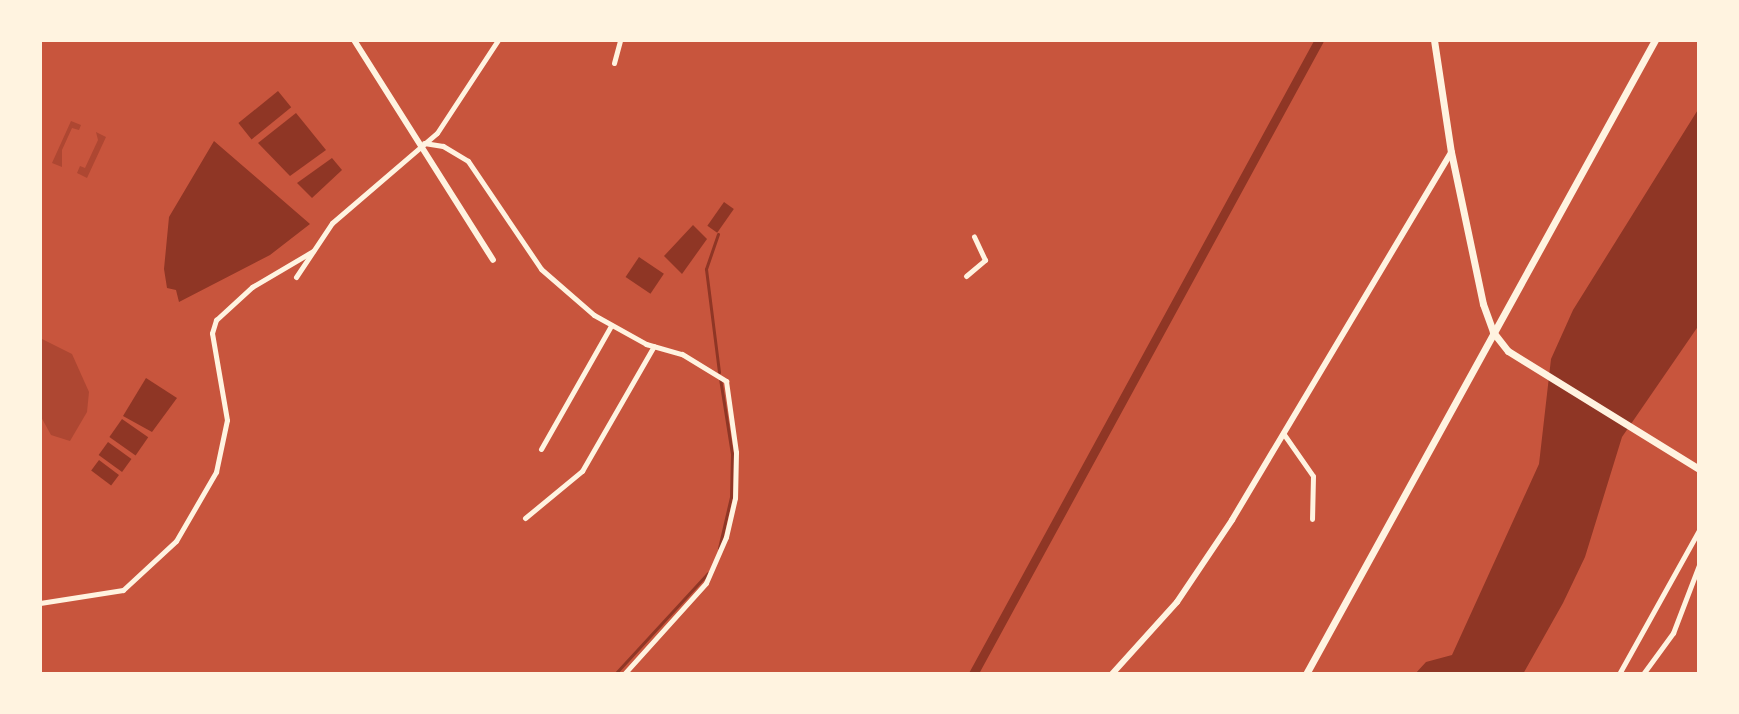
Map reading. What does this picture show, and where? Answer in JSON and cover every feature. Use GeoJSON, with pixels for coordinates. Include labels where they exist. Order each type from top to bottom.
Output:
{"type":"FeatureCollection","features":[{"type":"Feature","properties":{"kind":"main road"},"geometry":{"type":"LineString","coordinates":[[1434,40],[1451,152],[1483,304],[1493,332],[1508,351],[1699,469]]}},
{"type":"Feature","properties":{"kind":"main road"},"geometry":{"type":"LineString","coordinates":[[1306,674],[1655,40]]}},
{"type":"Feature","properties":{"kind":"street"},"geometry":{"type":"LineString","coordinates":[[354,40],[424,143],[493,260]]}},
{"type":"Feature","properties":{"kind":"street"},"geometry":{"type":"LineString","coordinates":[[296,277],[332,223],[437,133],[498,40]]}},
{"type":"Feature","properties":{"kind":"street"},"geometry":{"type":"LineString","coordinates":[[614,63],[620,40]]}},
{"type":"Feature","properties":{"kind":"street"},"geometry":{"type":"LineString","coordinates":[[424,143],[443,146],[468,161],[541,269],[611,326],[654,346],[682,354],[726,381],[736,452],[735,498],[726,537],[706,583],[624,674]]}},
{"type":"Feature","properties":{"kind":"street"},"geometry":{"type":"LineString","coordinates":[[1112,674],[1177,602],[1283,433],[1451,152]]}},
{"type":"Feature","properties":{"kind":"street"},"geometry":{"type":"LineString","coordinates":[[966,276],[985,260],[974,236]]}},
{"type":"Feature","properties":{"kind":"street"},"geometry":{"type":"LineString","coordinates":[[40,603],[123,590],[176,541],[216,472],[227,420],[212,333],[216,320],[252,287],[313,251]]}},
{"type":"Feature","properties":{"kind":"street"},"geometry":{"type":"LineString","coordinates":[[541,449],[611,326]]}},
{"type":"Feature","properties":{"kind":"street"},"geometry":{"type":"LineString","coordinates":[[525,518],[582,471],[654,346]]}},
{"type":"Feature","properties":{"kind":"street"},"geometry":{"type":"LineString","coordinates":[[1283,433],[1313,476],[1312,519]]}},
{"type":"Feature","properties":{"kind":"street"},"geometry":{"type":"LineString","coordinates":[[1619,674],[1699,530]]}},
{"type":"Feature","properties":{"kind":"street"},"geometry":{"type":"LineString","coordinates":[[1643,674],[1673,633],[1699,565]]}},
{"type":"Feature","properties":{"kind":"shaded area"},"geometry":{"type":"Polygon","coordinates":[[[278,91],[291,107],[252,139],[238,123],[278,91]]]}},
{"type":"Feature","properties":{"kind":"shaded area"},"geometry":{"type":"Polygon","coordinates":[[[1699,108],[1699,325],[1622,437],[1585,557],[1563,603],[1523,674],[1415,674],[1426,662],[1452,655],[1539,464],[1551,359],[1573,310],[1699,108]]]}},
{"type":"Feature","properties":{"kind":"shaded area"},"geometry":{"type":"Polygon","coordinates":[[[296,113],[326,150],[290,176],[258,143],[296,113]]]}},
{"type":"Feature","properties":{"kind":"shaded area"},"geometry":{"type":"Polygon","coordinates":[[[71,121],[81,125],[79,130],[72,128],[62,150],[62,167],[52,163],[71,121]]]}},
{"type":"Feature","properties":{"kind":"shaded area"},"geometry":{"type":"Polygon","coordinates":[[[96,132],[106,137],[87,178],[77,173],[80,166],[85,168],[98,140],[96,132]]]}},
{"type":"Feature","properties":{"kind":"shaded area"},"geometry":{"type":"Polygon","coordinates":[[[214,141],[310,224],[270,255],[179,302],[176,290],[167,288],[164,269],[169,217],[214,141]]]}},
{"type":"Feature","properties":{"kind":"shaded area"},"geometry":{"type":"Polygon","coordinates":[[[332,158],[342,170],[312,198],[297,183],[332,158]]]}},
{"type":"Feature","properties":{"kind":"shaded area"},"geometry":{"type":"Polygon","coordinates":[[[724,202],[734,209],[717,233],[707,226],[724,202]]]}},
{"type":"Feature","properties":{"kind":"shaded area"},"geometry":{"type":"Polygon","coordinates":[[[693,225],[707,239],[682,274],[664,256],[693,225]]]}},
{"type":"Feature","properties":{"kind":"shaded area"},"geometry":{"type":"Polygon","coordinates":[[[639,257],[664,274],[650,294],[626,277],[639,257]]]}},
{"type":"Feature","properties":{"kind":"shaded area"},"geometry":{"type":"Polygon","coordinates":[[[40,338],[72,354],[89,392],[87,412],[70,441],[51,435],[40,415],[40,338]]]}},
{"type":"Feature","properties":{"kind":"shaded area"},"geometry":{"type":"Polygon","coordinates":[[[146,378],[177,398],[152,432],[123,416],[146,378]]]}},
{"type":"Feature","properties":{"kind":"shaded area"},"geometry":{"type":"Polygon","coordinates":[[[122,419],[148,437],[136,455],[109,437],[122,419]]]}},
{"type":"Feature","properties":{"kind":"shaded area"},"geometry":{"type":"Polygon","coordinates":[[[108,442],[131,459],[122,472],[99,455],[108,442]]]}},
{"type":"Feature","properties":{"kind":"shaded area"},"geometry":{"type":"Polygon","coordinates":[[[99,460],[119,475],[111,485],[91,470],[99,460]]]}},
{"type":"Feature","properties":{"kind":"waterway"},"geometry":{"type":"LineString","coordinates":[[973,674],[1319,40]]}},
{"type":"Feature","properties":{"kind":"waterway"},"geometry":{"type":"LineString","coordinates":[[718,234],[706,269],[719,372]]}},
{"type":"Feature","properties":{"kind":"waterway"},"geometry":{"type":"LineString","coordinates":[[719,548],[731,497],[732,454],[720,378]]}},
{"type":"Feature","properties":{"kind":"waterway"},"geometry":{"type":"LineString","coordinates":[[615,674],[708,573]]}}]}
